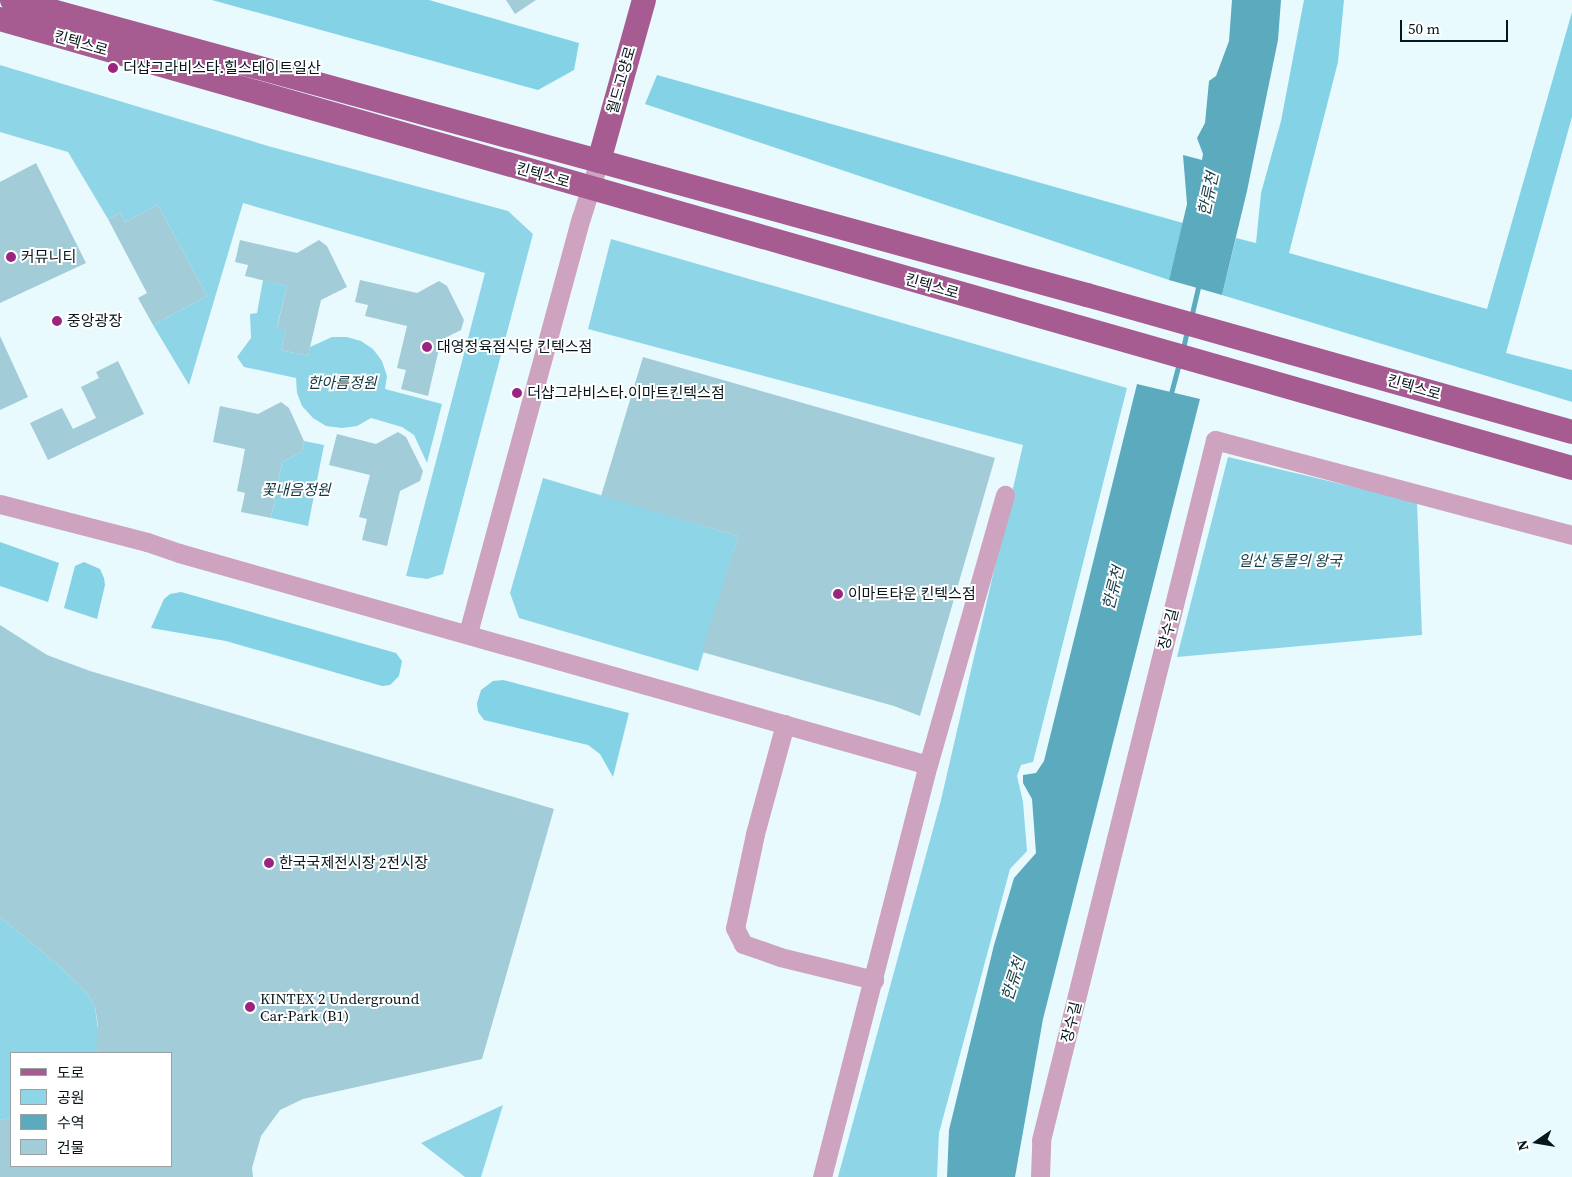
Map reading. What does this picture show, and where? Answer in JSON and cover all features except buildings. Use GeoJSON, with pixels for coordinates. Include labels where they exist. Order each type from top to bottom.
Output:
{"type":"FeatureCollection","features":[{"type":"Feature","properties":{"kind":"main road","name":"킨텍스로"},"geometry":{"type":"LineString","coordinates":[[12,0],[1088,295],[1572,432]]}},
{"type":"Feature","properties":{"kind":"main road","name":"월드고양로"},"geometry":{"type":"LineString","coordinates":[[599,161],[644,0]]}},
{"type":"Feature","properties":{"kind":"main road","name":"킨텍스로"},"geometry":{"type":"LineString","coordinates":[[0,19],[1572,468]]}},
{"type":"Feature","properties":{"kind":"street"},"geometry":{"type":"LineString","coordinates":[[468,633],[599,161]]}},
{"type":"Feature","properties":{"kind":"street","name":"장수길"},"geometry":{"type":"LineString","coordinates":[[1040,1177],[1041,1140],[1215,440],[1572,536]]}},
{"type":"Feature","properties":{"kind":"street"},"geometry":{"type":"LineString","coordinates":[[822,1177],[928,764],[1005,495]]}},
{"type":"Feature","properties":{"kind":"street"},"geometry":{"type":"LineString","coordinates":[[0,504],[147,542],[179,553],[928,764]]}},
{"type":"Feature","properties":{"kind":"street"},"geometry":{"type":"LineString","coordinates":[[785,724],[755,834],[735,928],[743,944],[780,957],[874,980]]}},
{"type":"Feature","properties":{"kind":"green space"},"geometry":{"type":"Polygon","coordinates":[[[0,65],[268,146],[508,211],[533,234],[443,574],[427,579],[406,576],[485,273],[243,203],[189,385],[153,325],[207,296],[158,205],[125,222],[120,213],[108,219],[68,152],[0,132],[0,65]]]}},
{"type":"Feature","properties":{"kind":"green space"},"geometry":{"type":"Polygon","coordinates":[[[611,239],[1127,388],[1033,762],[1021,765],[1017,776],[1023,802],[1027,851],[1010,869],[939,1133],[937,1177],[838,1177],[941,800],[1023,445],[588,329],[611,239]]]}},
{"type":"Feature","properties":{"kind":"green space","name":"한아름정원"},"geometry":{"type":"Polygon","coordinates":[[[263,280],[287,286],[277,327],[286,330],[281,350],[308,356],[310,347],[332,337],[347,337],[361,341],[373,349],[382,361],[387,376],[385,389],[442,404],[427,463],[414,435],[402,427],[371,418],[357,426],[342,428],[326,426],[313,418],[302,406],[297,393],[296,378],[244,367],[237,357],[251,338],[250,314],[257,313],[263,280]]]}},
{"type":"Feature","properties":{"kind":"green space","name":"꽃내음정원"},"geometry":{"type":"Polygon","coordinates":[[[304,441],[324,445],[308,526],[271,518],[282,462],[302,452],[304,441]]]}},
{"type":"Feature","properties":{"kind":"green space","name":"일산 동물의 왕국"},"geometry":{"type":"Polygon","coordinates":[[[1228,457],[1417,502],[1422,635],[1177,657],[1228,457]]]}},
{"type":"Feature","properties":{"kind":"green space"},"geometry":{"type":"Polygon","coordinates":[[[543,478],[738,536],[698,671],[519,618],[510,593],[543,478]]]}},
{"type":"Feature","properties":{"kind":"green space"},"geometry":{"type":"Polygon","coordinates":[[[0,917],[58,965],[88,994],[95,1007],[99,1036],[96,1052],[10,1052],[10,1118],[0,1120],[0,917]]]}},
{"type":"Feature","properties":{"kind":"green space"},"geometry":{"type":"Polygon","coordinates":[[[503,1105],[481,1177],[465,1177],[421,1143],[503,1105]]]}},
{"type":"Feature","properties":{"kind":"shaded area"},"geometry":{"type":"Polygon","coordinates":[[[212,0],[429,0],[579,43],[574,70],[538,90],[212,0]]]}},
{"type":"Feature","properties":{"kind":"shaded area"},"geometry":{"type":"Polygon","coordinates":[[[1304,0],[1344,0],[1338,62],[1289,253],[1487,309],[1572,12],[1572,117],[1506,353],[1572,370],[1572,402],[1222,295],[1236,238],[1256,243],[1261,193],[1281,121],[1304,0]]]}},
{"type":"Feature","properties":{"kind":"shaded area"},"geometry":{"type":"Polygon","coordinates":[[[657,75],[1183,223],[1169,280],[645,104],[657,75]]]}},
{"type":"Feature","properties":{"kind":"shaded area"},"geometry":{"type":"Polygon","coordinates":[[[0,542],[59,563],[48,602],[0,586],[0,542]]]}},
{"type":"Feature","properties":{"kind":"shaded area"},"geometry":{"type":"Polygon","coordinates":[[[84,562],[100,569],[104,578],[105,585],[97,619],[64,608],[75,566],[84,562]]]}},
{"type":"Feature","properties":{"kind":"shaded area"},"geometry":{"type":"Polygon","coordinates":[[[181,592],[396,653],[402,661],[399,676],[390,685],[382,686],[226,641],[151,628],[164,599],[170,594],[181,592]]]}},
{"type":"Feature","properties":{"kind":"shaded area"},"geometry":{"type":"Polygon","coordinates":[[[503,680],[629,713],[613,777],[600,754],[588,745],[484,720],[478,712],[477,703],[481,690],[493,681],[503,680]]]}},
{"type":"Feature","properties":{"kind":"water"},"geometry":{"type":"Polygon","coordinates":[[[1232,0],[1281,0],[1278,40],[1247,191],[1222,295],[1169,280],[1187,204],[1183,155],[1202,160],[1203,154],[1197,138],[1205,123],[1209,81],[1216,76],[1229,41],[1232,0]]]}},
{"type":"Feature","properties":{"kind":"water"},"geometry":{"type":"Polygon","coordinates":[[[1137,384],[1200,399],[1043,1019],[1015,1177],[947,1177],[949,1130],[994,945],[1014,878],[1036,853],[1032,799],[1023,783],[1023,775],[1036,773],[1044,761],[1137,384]]]}},
{"type":"Feature","properties":{"kind":"waterway","name":"한류천"},"geometry":{"type":"LineString","coordinates":[[1191,318],[1199,284]]}},
{"type":"Feature","properties":{"kind":"waterway","name":"한류천"},"geometry":{"type":"LineString","coordinates":[[1183,349],[1187,330]]}},
{"type":"Feature","properties":{"kind":"waterway","name":"한류천"},"geometry":{"type":"LineString","coordinates":[[1170,397],[1179,364]]}},
{"type":"Feature","properties":{"kind":"place","name":"더샵그라비스타.힐스테이트일산"},"geometry":{"type":"Point","coordinates":[113,68]}},
{"type":"Feature","properties":{"kind":"place","name":"커뮤니티"},"geometry":{"type":"Point","coordinates":[11,257]}},
{"type":"Feature","properties":{"kind":"place","name":"중앙광장"},"geometry":{"type":"Point","coordinates":[57,321]}},
{"type":"Feature","properties":{"kind":"place","name":"대영정육점식당 킨텍스점"},"geometry":{"type":"Point","coordinates":[427,347]}},
{"type":"Feature","properties":{"kind":"place","name":"더샵그라비스타.이마트킨텍스점"},"geometry":{"type":"Point","coordinates":[517,393]}},
{"type":"Feature","properties":{"kind":"place","name":"이마트타운 킨텍스점"},"geometry":{"type":"Point","coordinates":[838,594]}},
{"type":"Feature","properties":{"kind":"place","name":"한국국제전시장 2전시장"},"geometry":{"type":"Point","coordinates":[269,863]}},
{"type":"Feature","properties":{"kind":"place","name":"KINTEX 2 Underground Car-Park (B1)"},"geometry":{"type":"Point","coordinates":[250,1007]}}]}
